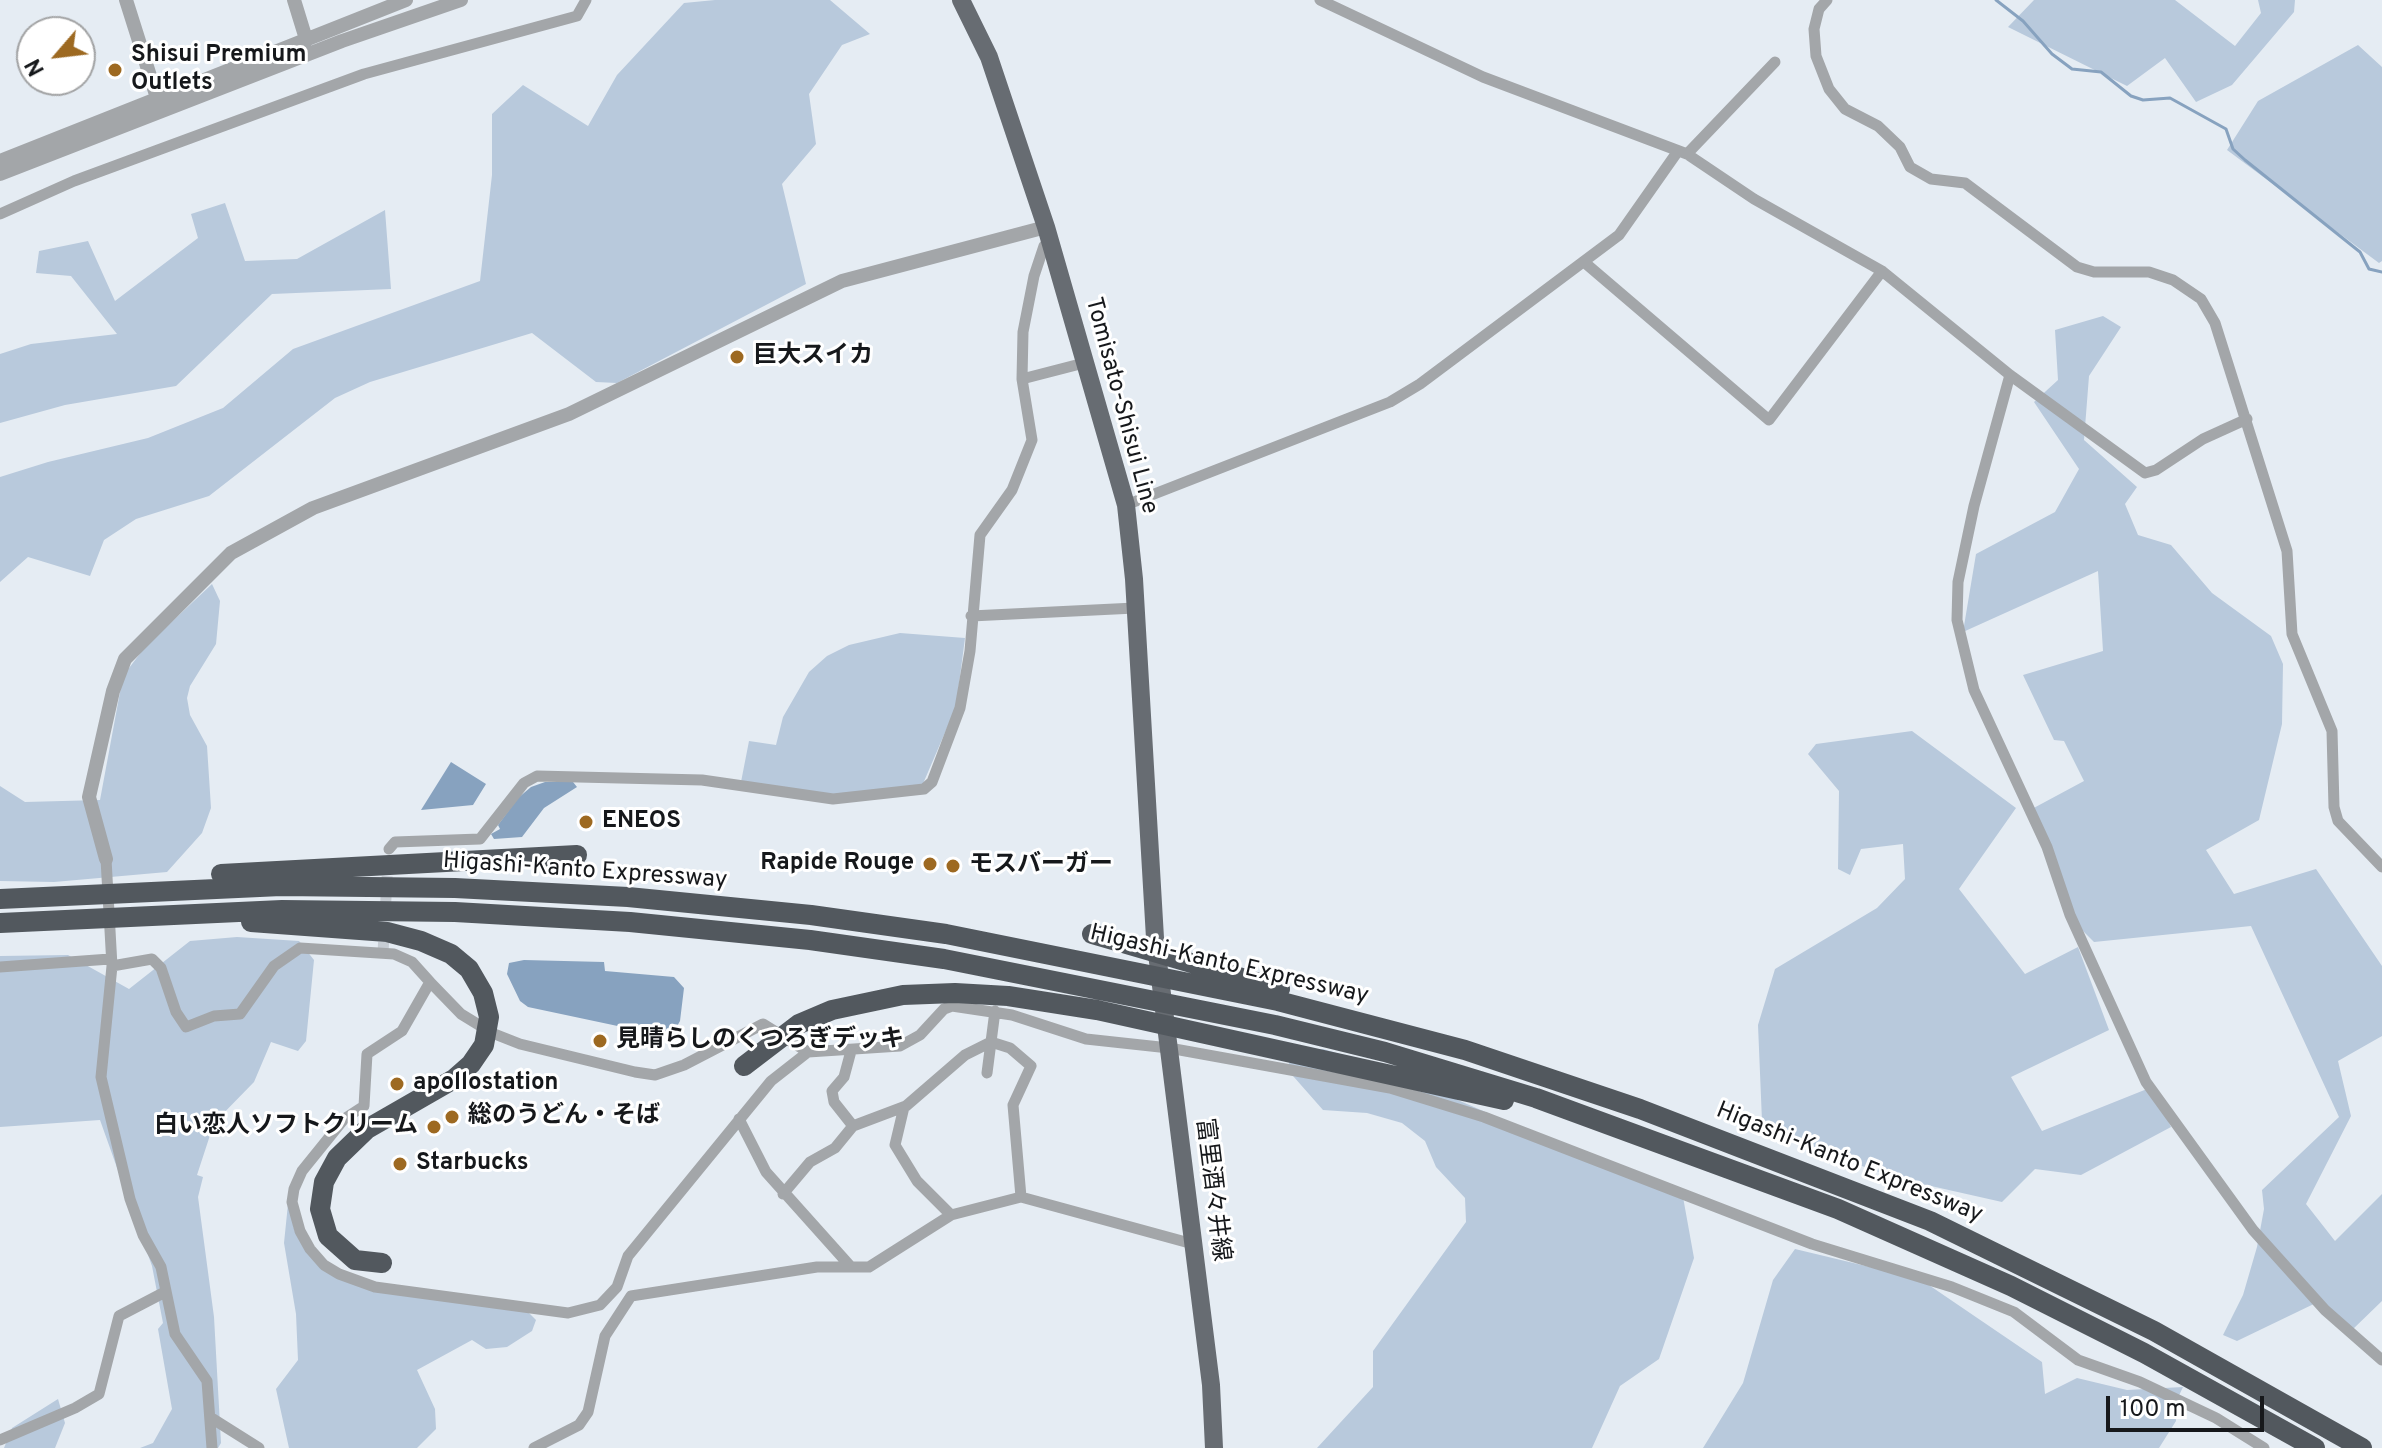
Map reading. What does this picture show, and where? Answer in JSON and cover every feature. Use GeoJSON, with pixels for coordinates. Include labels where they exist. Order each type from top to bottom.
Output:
{"type":"FeatureCollection","features":[{"type":"Feature","properties":{"kind":"highway"},"geometry":{"type":"LineString","coordinates":[[62,894],[222,874],[577,855]]}},
{"type":"Feature","properties":{"kind":"highway","name":"Higashi-Kanto Expressway"},"geometry":{"type":"LineString","coordinates":[[0,899],[281,886],[455,888],[628,897],[795,913],[946,934],[1196,983],[1465,1050],[1640,1109],[1930,1221],[2154,1331],[2362,1448]]}},
{"type":"Feature","properties":{"kind":"highway","name":"Higashi-Kanto Expressway"},"geometry":{"type":"LineString","coordinates":[[0,923],[139,914],[314,910],[531,915],[795,939],[944,959],[1275,1025],[1385,1052],[1606,1121],[1838,1209],[2144,1353],[2315,1448]]}},
{"type":"Feature","properties":{"kind":"highway"},"geometry":{"type":"LineString","coordinates":[[139,914],[387,932],[443,950],[469,969],[478,981],[489,1017],[484,1045],[471,1064],[454,1079],[367,1129],[337,1158],[324,1182],[320,1209],[328,1236],[355,1260],[382,1263]]}},
{"type":"Feature","properties":{"kind":"highway"},"geometry":{"type":"LineString","coordinates":[[1092,934],[1306,997],[1390,1029]]}},
{"type":"Feature","properties":{"kind":"highway"},"geometry":{"type":"LineString","coordinates":[[744,1066],[799,1024],[842,1007],[903,995],[1008,996],[1097,1010],[1606,1121]]}},
{"type":"Feature","properties":{"kind":"main road","name":"Tomisato-Shisui Line"},"geometry":{"type":"LineString","coordinates":[[961,0],[989,57],[1048,234],[1126,505],[1155,938]]}},
{"type":"Feature","properties":{"kind":"main road","name":"富里酒々井線"},"geometry":{"type":"LineString","coordinates":[[1155,938],[1211,1385],[1214,1448]]}},
{"type":"Feature","properties":{"kind":"street"},"geometry":{"type":"LineString","coordinates":[[126,0],[157,98]]}},
{"type":"Feature","properties":{"kind":"street"},"geometry":{"type":"LineString","coordinates":[[294,0],[306,39],[298,59]]}},
{"type":"Feature","properties":{"kind":"street"},"geometry":{"type":"LineString","coordinates":[[0,161],[406,0]]}},
{"type":"Feature","properties":{"kind":"street"},"geometry":{"type":"LineString","coordinates":[[0,174],[342,41],[461,0]]}},
{"type":"Feature","properties":{"kind":"street"},"geometry":{"type":"LineString","coordinates":[[0,214],[74,181],[364,74],[577,16],[586,0]]}},
{"type":"Feature","properties":{"kind":"street"},"geometry":{"type":"LineString","coordinates":[[1320,0],[1483,77],[1682,152],[1754,199],[1882,271],[2010,375],[2145,473],[2156,470],[2203,439],[2247,419]]}},
{"type":"Feature","properties":{"kind":"street"},"geometry":{"type":"LineString","coordinates":[[1827,0],[1819,9],[1814,29],[1816,56],[1829,89],[1845,109],[1878,126],[1900,147],[1910,167],[1931,179],[1965,183],[2077,267],[2094,272],[2149,272],[2173,280],[2201,299],[2215,323],[2287,551],[2292,634],[2332,731],[2334,807],[2338,821],[2382,867]]}},
{"type":"Feature","properties":{"kind":"street"},"geometry":{"type":"LineString","coordinates":[[306,39],[320,43],[342,41]]}},
{"type":"Feature","properties":{"kind":"street"},"geometry":{"type":"LineString","coordinates":[[1126,505],[1390,402],[1619,235],[1682,152],[1775,62]]}},
{"type":"Feature","properties":{"kind":"street"},"geometry":{"type":"LineString","coordinates":[[389,849],[395,842],[480,839],[524,783],[537,776],[702,780],[814,798],[916,793],[932,782],[960,708],[980,535],[1012,490],[1032,440],[1022,379],[1026,304],[1048,234]]}},
{"type":"Feature","properties":{"kind":"street"},"geometry":{"type":"LineString","coordinates":[[212,1448],[213,1419],[207,1381],[175,1334],[161,1267],[143,1235],[130,1199],[101,1077],[110,958],[106,859],[89,797],[110,703],[125,659],[231,553],[313,508],[569,414],[842,281],[1048,234]]}},
{"type":"Feature","properties":{"kind":"street"},"geometry":{"type":"LineString","coordinates":[[1584,262],[1769,420],[1882,271]]}},
{"type":"Feature","properties":{"kind":"street"},"geometry":{"type":"LineString","coordinates":[[1022,379],[1084,363]]}},
{"type":"Feature","properties":{"kind":"street"},"geometry":{"type":"LineString","coordinates":[[2010,375],[1974,506],[1958,582],[1957,620],[1974,690],[2047,847],[2070,915],[2146,1082],[2253,1230],[2325,1310],[2382,1360]]}},
{"type":"Feature","properties":{"kind":"street"},"geometry":{"type":"LineString","coordinates":[[971,616],[1135,608]]}},
{"type":"Feature","properties":{"kind":"street"},"geometry":{"type":"LineString","coordinates":[[0,967],[110,958],[152,959],[161,968],[176,1012],[186,1027],[214,1016],[240,1014],[274,966],[300,948],[394,954],[412,962],[476,1025],[492,1033],[520,1044],[655,1075],[684,1065],[763,1024],[808,1052],[900,1046],[920,1035],[944,1009],[952,1006],[995,1011],[1086,1039],[1168,1044],[1403,1092],[1484,1117],[1812,1244],[1952,1287],[2014,1312],[2078,1360],[2140,1382],[2207,1414],[2264,1448]]}},
{"type":"Feature","properties":{"kind":"street"},"geometry":{"type":"LineString","coordinates":[[430,982],[402,1031],[367,1054],[364,1106],[344,1119],[302,1171],[294,1189],[292,1202],[300,1231],[310,1249],[324,1265],[339,1274],[375,1287],[525,1309],[568,1313],[590,1309],[606,1300],[620,1280],[628,1256],[771,1081],[808,1052]]}},
{"type":"Feature","properties":{"kind":"street"},"geometry":{"type":"LineString","coordinates":[[987,1073],[995,1011]]}},
{"type":"Feature","properties":{"kind":"street"},"geometry":{"type":"LineString","coordinates":[[783,1194],[810,1162],[835,1148],[853,1126],[904,1107],[965,1055],[991,1042],[1010,1048],[1031,1066],[1013,1105],[1021,1197]]}},
{"type":"Feature","properties":{"kind":"street"},"geometry":{"type":"LineString","coordinates":[[851,1051],[844,1077],[832,1091],[834,1102],[853,1126]]}},
{"type":"Feature","properties":{"kind":"street"},"geometry":{"type":"LineString","coordinates":[[904,1107],[895,1145],[917,1181],[951,1215]]}},
{"type":"Feature","properties":{"kind":"street"},"geometry":{"type":"LineString","coordinates":[[739,1119],[766,1172],[851,1267]]}},
{"type":"Feature","properties":{"kind":"street"},"geometry":{"type":"LineString","coordinates":[[534,1448],[579,1425],[588,1412],[598,1354],[621,1306],[631,1296],[817,1267],[869,1267],[885,1260],[951,1215],[1021,1197],[1193,1244]]}},
{"type":"Feature","properties":{"kind":"street"},"geometry":{"type":"LineString","coordinates":[[620,1280],[631,1296]]}},
{"type":"Feature","properties":{"kind":"street"},"geometry":{"type":"LineString","coordinates":[[0,1440],[75,1408],[99,1394],[119,1316],[165,1292]]}},
{"type":"Feature","properties":{"kind":"street"},"geometry":{"type":"LineString","coordinates":[[213,1419],[259,1448]]}},
{"type":"Feature","properties":{"kind":"shaded area"},"geometry":{"type":"Polygon","coordinates":[[[830,0],[870,34],[842,45],[809,94],[816,144],[782,184],[806,284],[617,383],[596,382],[532,333],[370,382],[335,398],[209,496],[136,519],[104,540],[90,576],[28,557],[0,582],[0,477],[148,438],[223,408],[293,349],[480,281],[492,175],[492,114],[523,85],[588,126],[617,75],[684,3],[830,0]]]}},
{"type":"Feature","properties":{"kind":"shaded area"},"geometry":{"type":"Polygon","coordinates":[[[2034,0],[2175,0],[2235,46],[2261,13],[2258,0],[2295,0],[2294,12],[2232,85],[2196,102],[2165,58],[2127,86],[2008,27],[2034,0]]]}},
{"type":"Feature","properties":{"kind":"shaded area"},"geometry":{"type":"Polygon","coordinates":[[[2358,45],[2382,67],[2382,261],[2379,263],[2227,150],[2258,101],[2358,45]]]}},
{"type":"Feature","properties":{"kind":"shaded area"},"geometry":{"type":"Polygon","coordinates":[[[225,203],[245,261],[297,259],[385,210],[391,289],[272,294],[176,386],[65,405],[0,423],[0,354],[31,344],[117,334],[71,276],[36,273],[39,251],[88,241],[115,301],[198,238],[191,214],[225,203]]]}},
{"type":"Feature","properties":{"kind":"shaded area"},"geometry":{"type":"Polygon","coordinates":[[[2103,316],[2121,327],[2089,376],[2084,440],[2137,487],[2125,504],[2138,535],[2171,545],[2212,593],[2271,636],[2283,664],[2282,724],[2259,820],[2206,850],[2234,894],[2316,869],[2382,966],[2382,1036],[2338,1061],[2351,1116],[2306,1204],[2335,1241],[2382,1194],[2382,1301],[2352,1330],[2320,1301],[2237,1341],[2223,1335],[2243,1295],[2257,1247],[2264,1209],[2262,1190],[2339,1117],[2251,926],[2094,942],[2075,923],[2030,810],[2084,781],[2064,741],[2054,740],[2023,675],[2103,651],[2098,571],[1963,632],[1976,554],[2055,512],[2079,469],[2034,402],[2058,380],[2055,330],[2103,316]]]}},
{"type":"Feature","properties":{"kind":"shaded area"},"geometry":{"type":"Polygon","coordinates":[[[212,584],[220,601],[216,644],[190,686],[187,698],[190,715],[207,746],[211,808],[202,833],[167,872],[54,882],[0,881],[0,786],[25,802],[100,800],[123,676],[145,647],[212,584]]]}},
{"type":"Feature","properties":{"kind":"shaded area"},"geometry":{"type":"Polygon","coordinates":[[[900,633],[965,638],[956,707],[922,786],[833,796],[741,782],[749,741],[776,745],[783,717],[809,672],[827,656],[849,645],[900,633]]]}},
{"type":"Feature","properties":{"kind":"shaded area"},"geometry":{"type":"Polygon","coordinates":[[[1912,731],[2016,808],[1959,889],[2025,974],[2078,947],[2109,1030],[2011,1077],[2042,1131],[2152,1087],[2171,1127],[2081,1175],[2035,1169],[2002,1202],[1900,1179],[1797,1144],[1762,1121],[1758,1025],[1775,969],[1877,908],[1905,879],[1903,844],[1861,849],[1850,875],[1838,869],[1839,791],[1808,754],[1816,744],[1912,731]]]}},
{"type":"Feature","properties":{"kind":"shaded area"},"geometry":{"type":"Polygon","coordinates":[[[451,762],[486,784],[473,805],[421,810],[451,762]]]}},
{"type":"Feature","properties":{"kind":"shaded area"},"geometry":{"type":"Polygon","coordinates":[[[545,782],[573,782],[577,787],[544,808],[522,837],[494,839],[491,834],[500,829],[498,825],[518,798],[531,787],[545,782]]]}},
{"type":"Feature","properties":{"kind":"shaded area"},"geometry":{"type":"Polygon","coordinates":[[[237,937],[299,941],[314,960],[306,1041],[298,1051],[271,1042],[254,1082],[214,1123],[197,1175],[203,1177],[198,1197],[214,1317],[221,1443],[218,1448],[140,1448],[153,1443],[172,1409],[158,1329],[163,1323],[152,1266],[100,1120],[0,1127],[0,956],[68,955],[129,989],[190,941],[237,937]]]}},
{"type":"Feature","properties":{"kind":"shaded area"},"geometry":{"type":"Polygon","coordinates":[[[524,960],[604,962],[605,971],[674,977],[684,988],[680,1021],[675,1030],[660,1035],[528,1007],[520,1001],[507,974],[509,963],[524,960]]]}},
{"type":"Feature","properties":{"kind":"shaded area"},"geometry":{"type":"Polygon","coordinates":[[[1323,1049],[1374,1064],[1683,1197],[1694,1258],[1659,1359],[1620,1386],[1592,1448],[1317,1448],[1373,1387],[1373,1351],[1466,1222],[1465,1198],[1436,1167],[1425,1141],[1402,1123],[1367,1113],[1323,1110],[1286,1068],[1297,1051],[1323,1049]]]}},
{"type":"Feature","properties":{"kind":"shaded area"},"geometry":{"type":"Polygon","coordinates":[[[288,1204],[295,1232],[337,1277],[528,1312],[536,1320],[532,1331],[507,1347],[486,1349],[472,1340],[417,1370],[435,1409],[436,1429],[417,1448],[289,1448],[276,1389],[298,1360],[296,1314],[284,1243],[288,1204]]]}},
{"type":"Feature","properties":{"kind":"shaded area"},"geometry":{"type":"Polygon","coordinates":[[[1795,1249],[1920,1279],[2042,1362],[2045,1394],[2077,1378],[2127,1390],[2183,1387],[2175,1404],[2176,1421],[2159,1448],[1703,1448],[1743,1383],[1773,1280],[1795,1249]]]}},
{"type":"Feature","properties":{"kind":"shaded area"},"geometry":{"type":"Polygon","coordinates":[[[58,1399],[65,1423],[55,1448],[4,1448],[12,1428],[58,1399]]]}},
{"type":"Feature","properties":{"kind":"waterway"},"geometry":{"type":"LineString","coordinates":[[1996,0],[2023,21],[2052,54],[2072,69],[2101,72],[2131,96],[2143,100],[2170,98],[2226,129],[2233,149],[2360,252],[2369,269],[2382,272]]}},
{"type":"Feature","properties":{"kind":"tunnel"},"geometry":{"type":"LineString","coordinates":[[383,953],[388,861]]}},
{"type":"Feature","properties":{"kind":"place","name":"Shisui Premium Outlets"},"geometry":{"type":"Point","coordinates":[115,70]}},
{"type":"Feature","properties":{"kind":"place","name":"巨大スイカ"},"geometry":{"type":"Point","coordinates":[737,357]}},
{"type":"Feature","properties":{"kind":"place","name":"ENEOS"},"geometry":{"type":"Point","coordinates":[586,822]}},
{"type":"Feature","properties":{"kind":"place","name":"Rapide Rouge"},"geometry":{"type":"Point","coordinates":[930,864]}},
{"type":"Feature","properties":{"kind":"place","name":"モスバーガー"},"geometry":{"type":"Point","coordinates":[953,866]}},
{"type":"Feature","properties":{"kind":"place","name":"見晴らしのくつろぎデッキ"},"geometry":{"type":"Point","coordinates":[600,1041]}},
{"type":"Feature","properties":{"kind":"place","name":"apollostation"},"geometry":{"type":"Point","coordinates":[397,1084]}},
{"type":"Feature","properties":{"kind":"place","name":"総のうどん・そば"},"geometry":{"type":"Point","coordinates":[452,1117]}},
{"type":"Feature","properties":{"kind":"place","name":"白い恋人ソフトクリーム"},"geometry":{"type":"Point","coordinates":[434,1127]}},
{"type":"Feature","properties":{"kind":"place","name":"Starbucks"},"geometry":{"type":"Point","coordinates":[400,1164]}}]}
